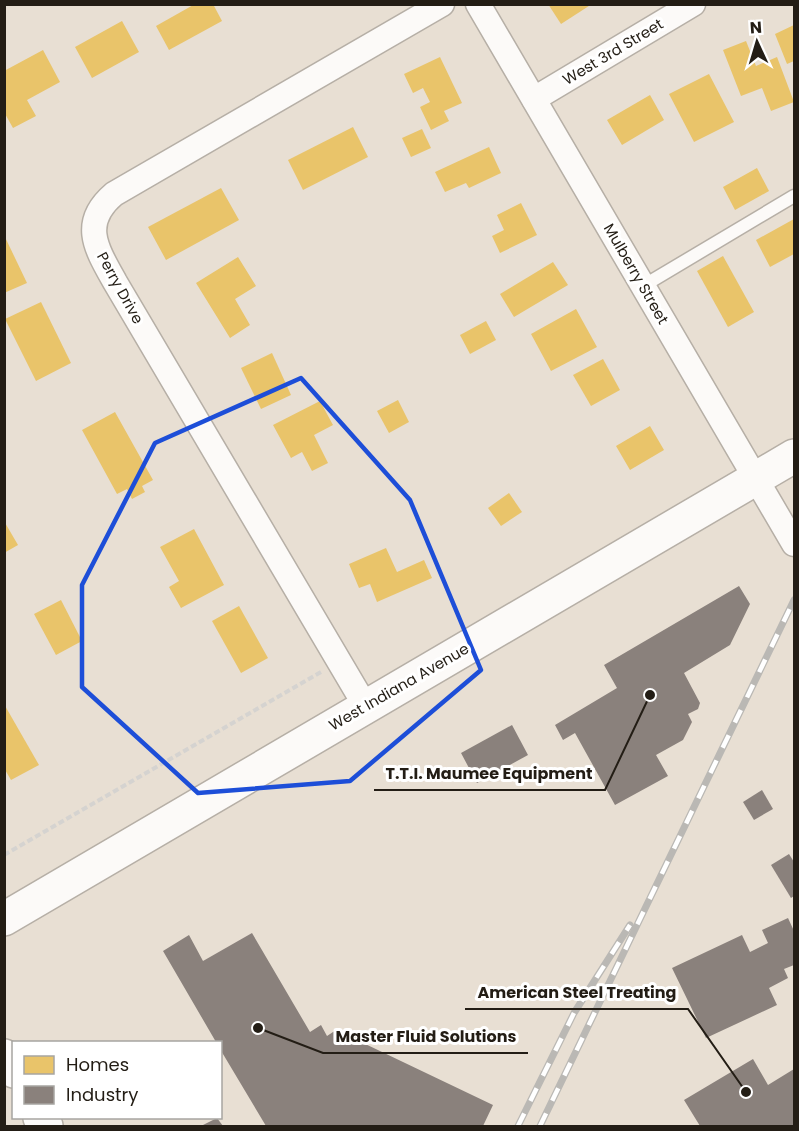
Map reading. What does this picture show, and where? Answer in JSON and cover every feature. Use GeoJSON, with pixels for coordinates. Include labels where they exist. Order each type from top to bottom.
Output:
{"type":"FeatureCollection","features":[{"type":"Feature","properties":{"kind":"main road","name":"West Indiana Avenue"},"geometry":{"type":"LineString","coordinates":[[4,919],[795,456]]}},
{"type":"Feature","properties":{"kind":"street","name":"Perry Drive"},"geometry":{"type":"LineString","coordinates":[[366,707],[115,282],[96,244],[94,224],[102,204],[114,194],[442,4]]}},
{"type":"Feature","properties":{"kind":"street","name":"Mulberry Street"},"geometry":{"type":"LineString","coordinates":[[478,4],[795,544]]}},
{"type":"Feature","properties":{"kind":"street","name":"West 3rd Street"},"geometry":{"type":"LineString","coordinates":[[534,99],[693,4]]}},
{"type":"Feature","properties":{"kind":"lane"},"geometry":{"type":"LineString","coordinates":[[643,286],[795,196]]}},
{"type":"Feature","properties":{"kind":"path"},"geometry":{"type":"LineString","coordinates":[[4,855],[324,670]]}},
{"type":"Feature","properties":{"kind":"highlighted area"},"geometry":{"type":"Polygon","coordinates":[[[301,378],[410,500],[481,670],[350,781],[198,793],[82,687],[82,585],[155,443],[301,378]]]}},
{"type":"Feature","properties":{"kind":"building: Homes"},"geometry":{"type":"Polygon","coordinates":[[[195,4],[213,4],[222,21],[169,50],[156,26],[195,4]]]}},
{"type":"Feature","properties":{"kind":"building: Homes"},"geometry":{"type":"Polygon","coordinates":[[[548,4],[592,4],[561,24],[548,4]]]}},
{"type":"Feature","properties":{"kind":"building: Homes"},"geometry":{"type":"Polygon","coordinates":[[[122,21],[139,52],[92,78],[75,47],[122,21]]]}},
{"type":"Feature","properties":{"kind":"building: Homes"},"geometry":{"type":"Polygon","coordinates":[[[794,25],[794,61],[787,64],[775,34],[794,25]]]}},
{"type":"Feature","properties":{"kind":"building: Homes"},"geometry":{"type":"Polygon","coordinates":[[[746,41],[756,66],[777,57],[794,102],[771,111],[762,88],[741,96],[723,50],[746,41]]]}},
{"type":"Feature","properties":{"kind":"building: Homes"},"geometry":{"type":"Polygon","coordinates":[[[43,50],[60,82],[27,100],[36,116],[13,128],[4,112],[4,71],[43,50]]]}},
{"type":"Feature","properties":{"kind":"building: Homes"},"geometry":{"type":"Polygon","coordinates":[[[440,57],[462,103],[444,111],[449,121],[431,130],[420,107],[430,102],[423,88],[413,93],[404,74],[440,57]]]}},
{"type":"Feature","properties":{"kind":"building: Homes"},"geometry":{"type":"Polygon","coordinates":[[[709,74],[734,122],[694,142],[669,94],[709,74]]]}},
{"type":"Feature","properties":{"kind":"building: Homes"},"geometry":{"type":"Polygon","coordinates":[[[650,95],[664,120],[622,145],[607,120],[650,95]]]}},
{"type":"Feature","properties":{"kind":"building: Homes"},"geometry":{"type":"Polygon","coordinates":[[[353,127],[368,157],[303,190],[288,160],[353,127]]]}},
{"type":"Feature","properties":{"kind":"building: Homes"},"geometry":{"type":"Polygon","coordinates":[[[422,129],[431,148],[411,157],[402,138],[422,129]]]}},
{"type":"Feature","properties":{"kind":"building: Homes"},"geometry":{"type":"Polygon","coordinates":[[[489,147],[501,173],[469,188],[466,183],[445,192],[435,172],[489,147]]]}},
{"type":"Feature","properties":{"kind":"building: Homes"},"geometry":{"type":"Polygon","coordinates":[[[757,168],[769,191],[735,210],[723,187],[757,168]]]}},
{"type":"Feature","properties":{"kind":"building: Homes"},"geometry":{"type":"Polygon","coordinates":[[[221,188],[239,220],[166,260],[148,227],[221,188]]]}},
{"type":"Feature","properties":{"kind":"building: Homes"},"geometry":{"type":"Polygon","coordinates":[[[521,203],[537,235],[500,253],[492,236],[504,230],[497,215],[521,203]]]}},
{"type":"Feature","properties":{"kind":"building: Homes"},"geometry":{"type":"Polygon","coordinates":[[[794,219],[794,254],[770,267],[756,240],[794,219]]]}},
{"type":"Feature","properties":{"kind":"building: Homes"},"geometry":{"type":"Polygon","coordinates":[[[4,235],[27,283],[4,293],[4,235]]]}},
{"type":"Feature","properties":{"kind":"building: Homes"},"geometry":{"type":"Polygon","coordinates":[[[723,256],[754,312],[728,327],[697,271],[723,256]]]}},
{"type":"Feature","properties":{"kind":"building: Homes"},"geometry":{"type":"Polygon","coordinates":[[[238,257],[256,286],[235,299],[250,325],[230,338],[196,283],[238,257]]]}},
{"type":"Feature","properties":{"kind":"building: Homes"},"geometry":{"type":"Polygon","coordinates":[[[553,262],[568,285],[514,317],[500,294],[553,262]]]}},
{"type":"Feature","properties":{"kind":"building: Homes"},"geometry":{"type":"Polygon","coordinates":[[[41,302],[71,363],[36,381],[5,319],[41,302]]]}},
{"type":"Feature","properties":{"kind":"building: Homes"},"geometry":{"type":"Polygon","coordinates":[[[576,309],[597,347],[551,371],[531,334],[576,309]]]}},
{"type":"Feature","properties":{"kind":"building: Homes"},"geometry":{"type":"Polygon","coordinates":[[[486,321],[496,340],[470,354],[460,335],[486,321]]]}},
{"type":"Feature","properties":{"kind":"building: Homes"},"geometry":{"type":"Polygon","coordinates":[[[272,353],[291,395],[261,409],[241,368],[272,353]]]}},
{"type":"Feature","properties":{"kind":"building: Homes"},"geometry":{"type":"Polygon","coordinates":[[[603,359],[620,390],[591,406],[573,375],[603,359]]]}},
{"type":"Feature","properties":{"kind":"building: Homes"},"geometry":{"type":"Polygon","coordinates":[[[398,400],[409,422],[389,433],[377,411],[398,400]]]}},
{"type":"Feature","properties":{"kind":"building: Homes"},"geometry":{"type":"Polygon","coordinates":[[[320,401],[333,425],[314,435],[328,463],[312,471],[302,452],[291,458],[273,425],[320,401]]]}},
{"type":"Feature","properties":{"kind":"building: Homes"},"geometry":{"type":"Polygon","coordinates":[[[115,412],[153,480],[142,486],[145,492],[132,499],[127,489],[117,494],[82,430],[115,412]]]}},
{"type":"Feature","properties":{"kind":"building: Homes"},"geometry":{"type":"Polygon","coordinates":[[[650,426],[664,450],[630,470],[616,446],[650,426]]]}},
{"type":"Feature","properties":{"kind":"building: Homes"},"geometry":{"type":"Polygon","coordinates":[[[509,493],[522,512],[501,526],[488,508],[509,493]]]}},
{"type":"Feature","properties":{"kind":"building: Homes"},"geometry":{"type":"Polygon","coordinates":[[[4,521],[18,545],[4,553],[4,521]]]}},
{"type":"Feature","properties":{"kind":"building: Homes"},"geometry":{"type":"Polygon","coordinates":[[[194,529],[224,585],[181,608],[169,587],[179,581],[160,547],[194,529]]]}},
{"type":"Feature","properties":{"kind":"building: Homes"},"geometry":{"type":"Polygon","coordinates":[[[386,548],[397,572],[424,560],[432,578],[377,602],[370,584],[359,588],[349,564],[386,548]]]}},
{"type":"Feature","properties":{"kind":"building: Homes"},"geometry":{"type":"Polygon","coordinates":[[[61,600],[82,641],[56,655],[34,614],[61,600]]]}},
{"type":"Feature","properties":{"kind":"building: Homes"},"geometry":{"type":"Polygon","coordinates":[[[239,606],[268,658],[241,673],[212,621],[239,606]]]}},
{"type":"Feature","properties":{"kind":"building: Homes"},"geometry":{"type":"Polygon","coordinates":[[[4,704],[39,765],[11,780],[4,768],[4,704]]]}},
{"type":"Feature","properties":{"kind":"building: Industry"},"geometry":{"type":"Polygon","coordinates":[[[739,586],[750,604],[730,645],[684,673],[700,703],[698,709],[688,714],[692,722],[683,740],[656,755],[668,776],[615,805],[575,733],[563,740],[555,725],[617,688],[604,665],[739,586]]]}},
{"type":"Feature","properties":{"kind":"building: Industry"},"geometry":{"type":"Polygon","coordinates":[[[512,725],[528,755],[477,783],[461,753],[512,725]]]}},
{"type":"Feature","properties":{"kind":"building: Industry"},"geometry":{"type":"Polygon","coordinates":[[[762,790],[773,809],[754,820],[743,802],[762,790]]]}},
{"type":"Feature","properties":{"kind":"building: Industry"},"geometry":{"type":"Polygon","coordinates":[[[789,854],[794,862],[794,896],[791,898],[771,865],[789,854]]]}},
{"type":"Feature","properties":{"kind":"building: Industry"},"geometry":{"type":"Polygon","coordinates":[[[788,918],[794,931],[794,965],[784,969],[788,978],[769,988],[777,1005],[706,1038],[672,968],[742,935],[750,952],[768,943],[762,930],[788,918]]]}},
{"type":"Feature","properties":{"kind":"building: Industry"},"geometry":{"type":"Polygon","coordinates":[[[252,933],[310,1032],[321,1025],[327,1036],[336,1030],[493,1105],[483,1126],[266,1126],[222,1052],[222,1041],[215,1041],[163,951],[189,935],[203,961],[252,933]]]}},
{"type":"Feature","properties":{"kind":"building: Industry"},"geometry":{"type":"Polygon","coordinates":[[[753,1059],[768,1085],[794,1069],[794,1126],[700,1126],[684,1100],[753,1059]]]}},
{"type":"Feature","properties":{"kind":"building: Industry"},"geometry":{"type":"Polygon","coordinates":[[[218,1119],[223,1126],[201,1126],[218,1119]]]}},
{"type":"Feature","properties":{"kind":"railway"},"geometry":{"type":"LineString","coordinates":[[540,1126],[794,600]]}},
{"type":"Feature","properties":{"kind":"railway"},"geometry":{"type":"LineString","coordinates":[[518,1126],[574,1013],[630,925]]}},
{"type":"Feature","properties":{"kind":"place","name":"T.T.I. Maumee Equipment"},"geometry":{"type":"Point","coordinates":[650,695]}},
{"type":"Feature","properties":{"kind":"place","name":"Master Fluid Solutions"},"geometry":{"type":"Point","coordinates":[258,1028]}},
{"type":"Feature","properties":{"kind":"place","name":"American Steel Treating"},"geometry":{"type":"Point","coordinates":[746,1092]}}]}
